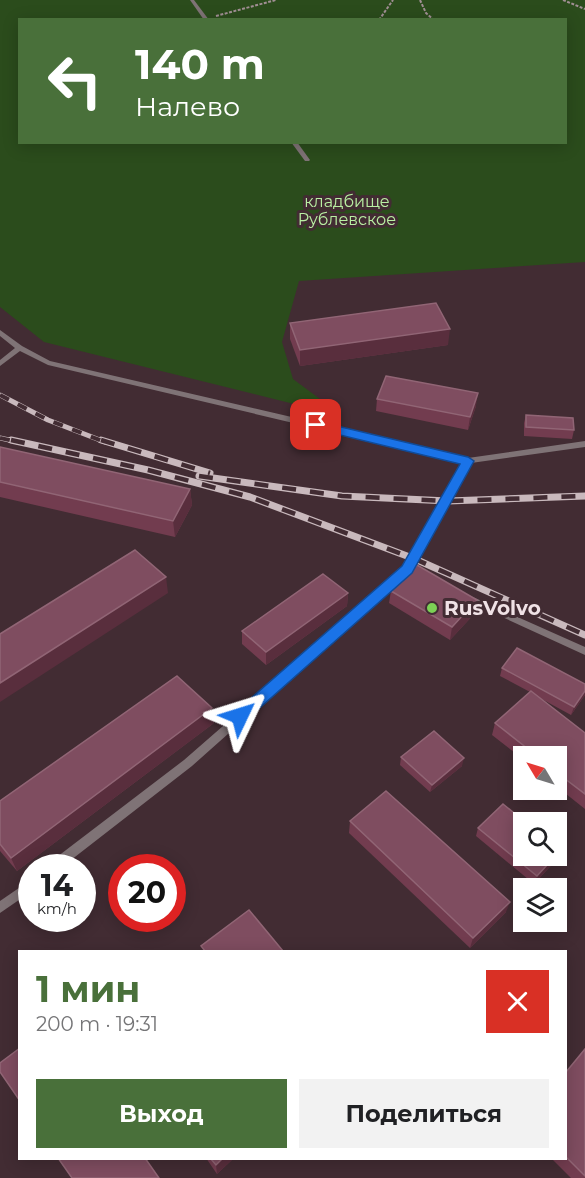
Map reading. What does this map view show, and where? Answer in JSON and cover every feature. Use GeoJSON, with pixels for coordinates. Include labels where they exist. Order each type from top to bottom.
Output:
{"type":"FeatureCollection","features":[{"type":"Feature","properties":{"kind":"lane"},"geometry":{"type":"LineString","coordinates":[[192,0],[206,18]]}},
{"type":"Feature","properties":{"kind":"lane"},"geometry":{"type":"LineString","coordinates":[[295,144],[307,160]]}},
{"type":"Feature","properties":{"kind":"lane"},"geometry":{"type":"LineString","coordinates":[[0,332],[20,348],[48,363],[468,461],[585,444]]}},
{"type":"Feature","properties":{"kind":"lane"},"geometry":{"type":"LineString","coordinates":[[0,364],[20,348]]}},
{"type":"Feature","properties":{"kind":"lane"},"geometry":{"type":"LineString","coordinates":[[70,854],[188,763],[412,572],[468,461]]}},
{"type":"Feature","properties":{"kind":"lane"},"geometry":{"type":"LineString","coordinates":[[456,592],[585,651]]}},
{"type":"Feature","properties":{"kind":"lane"},"geometry":{"type":"LineString","coordinates":[[0,908],[18,894]]}},
{"type":"Feature","properties":{"kind":"path"},"geometry":{"type":"LineString","coordinates":[[211,18],[276,0]]}},
{"type":"Feature","properties":{"kind":"path"},"geometry":{"type":"LineString","coordinates":[[381,18],[393,0]]}},
{"type":"Feature","properties":{"kind":"path"},"geometry":{"type":"LineString","coordinates":[[420,0],[426,13],[432,18]]}},
{"type":"Feature","properties":{"kind":"path"},"geometry":{"type":"LineString","coordinates":[[563,0],[585,9]]}},
{"type":"Feature","properties":{"kind":"green space","name":"кладбище Рублевское"},"geometry":{"type":"Polygon","coordinates":[[[0,0],[585,0],[585,262],[299,281],[282,342],[293,379],[320,399],[314,409],[44,342],[0,307],[0,0]]]}},
{"type":"Feature","properties":{"kind":"building"},"geometry":{"type":"Polygon","coordinates":[[[436,303],[450,329],[300,350],[290,323],[436,303]]]}},
{"type":"Feature","properties":{"kind":"building"},"geometry":{"type":"Polygon","coordinates":[[[386,376],[478,393],[470,417],[377,399],[386,376]]]}},
{"type":"Feature","properties":{"kind":"building"},"geometry":{"type":"Polygon","coordinates":[[[526,415],[573,418],[574,430],[526,427],[526,415]]]}},
{"type":"Feature","properties":{"kind":"building"},"geometry":{"type":"Polygon","coordinates":[[[0,447],[190,489],[173,521],[0,482],[0,447]]]}},
{"type":"Feature","properties":{"kind":"building"},"geometry":{"type":"Polygon","coordinates":[[[135,550],[166,577],[0,683],[0,634],[135,550]]]}},
{"type":"Feature","properties":{"kind":"building"},"geometry":{"type":"Polygon","coordinates":[[[417,565],[477,600],[452,627],[391,591],[417,565]]]}},
{"type":"Feature","properties":{"kind":"building"},"geometry":{"type":"Polygon","coordinates":[[[323,574],[348,593],[266,652],[242,631],[323,574]]]}},
{"type":"Feature","properties":{"kind":"building"},"geometry":{"type":"Polygon","coordinates":[[[517,648],[585,684],[585,691],[574,707],[502,668],[517,648]]]}},
{"type":"Feature","properties":{"kind":"building"},"geometry":{"type":"Polygon","coordinates":[[[177,676],[212,708],[11,858],[0,844],[0,801],[177,676]]]}},
{"type":"Feature","properties":{"kind":"building"},"geometry":{"type":"Polygon","coordinates":[[[531,691],[585,733],[585,794],[567,780],[567,746],[524,746],[495,723],[531,691]]]}},
{"type":"Feature","properties":{"kind":"building"},"geometry":{"type":"Polygon","coordinates":[[[434,731],[464,758],[432,785],[401,757],[434,731]]]}},
{"type":"Feature","properties":{"kind":"building"},"geometry":{"type":"Polygon","coordinates":[[[386,791],[510,902],[473,938],[350,821],[386,791]]]}},
{"type":"Feature","properties":{"kind":"building"},"geometry":{"type":"Polygon","coordinates":[[[503,804],[513,812],[513,856],[478,828],[503,804]]]}},
{"type":"Feature","properties":{"kind":"building"},"geometry":{"type":"Polygon","coordinates":[[[525,866],[546,866],[537,876],[525,866]]]}},
{"type":"Feature","properties":{"kind":"building"},"geometry":{"type":"Polygon","coordinates":[[[249,910],[282,950],[204,950],[201,946],[249,910]]]}},
{"type":"Feature","properties":{"kind":"building"},"geometry":{"type":"Polygon","coordinates":[[[585,1049],[585,1176],[567,1158],[567,1071],[585,1049]]]}},
{"type":"Feature","properties":{"kind":"building"},"geometry":{"type":"Polygon","coordinates":[[[18,1050],[18,1098],[0,1072],[0,1063],[18,1050]]]}},
{"type":"Feature","properties":{"kind":"building"},"geometry":{"type":"Polygon","coordinates":[[[59,1160],[146,1160],[159,1178],[72,1178],[59,1160]]]}},
{"type":"Feature","properties":{"kind":"building"},"geometry":{"type":"Polygon","coordinates":[[[212,1160],[221,1160],[216,1165],[212,1160]]]}},
{"type":"Feature","properties":{"kind":"railway"},"geometry":{"type":"LineString","coordinates":[[0,395],[48,420],[105,442]]}},
{"type":"Feature","properties":{"kind":"railway"},"geometry":{"type":"LineString","coordinates":[[0,438],[18,442]]}},
{"type":"Feature","properties":{"kind":"railway"},"geometry":{"type":"LineString","coordinates":[[11,440],[148,470],[250,497],[415,559],[585,635]]}},
{"type":"Feature","properties":{"kind":"railway"},"geometry":{"type":"LineString","coordinates":[[101,440],[210,473]]}},
{"type":"Feature","properties":{"kind":"railway"},"geometry":{"type":"LineString","coordinates":[[199,476],[342,496],[448,501],[585,496]]}},
{"type":"Feature","properties":{"kind":"place","name":"RusVolvo"},"geometry":{"type":"Point","coordinates":[432,608]}},
{"type":"Feature","properties":{"kind":"route"},"geometry":{"type":"LineString","coordinates":[[240,716],[407,570],[448,501],[468,461],[316,425]]}}]}
